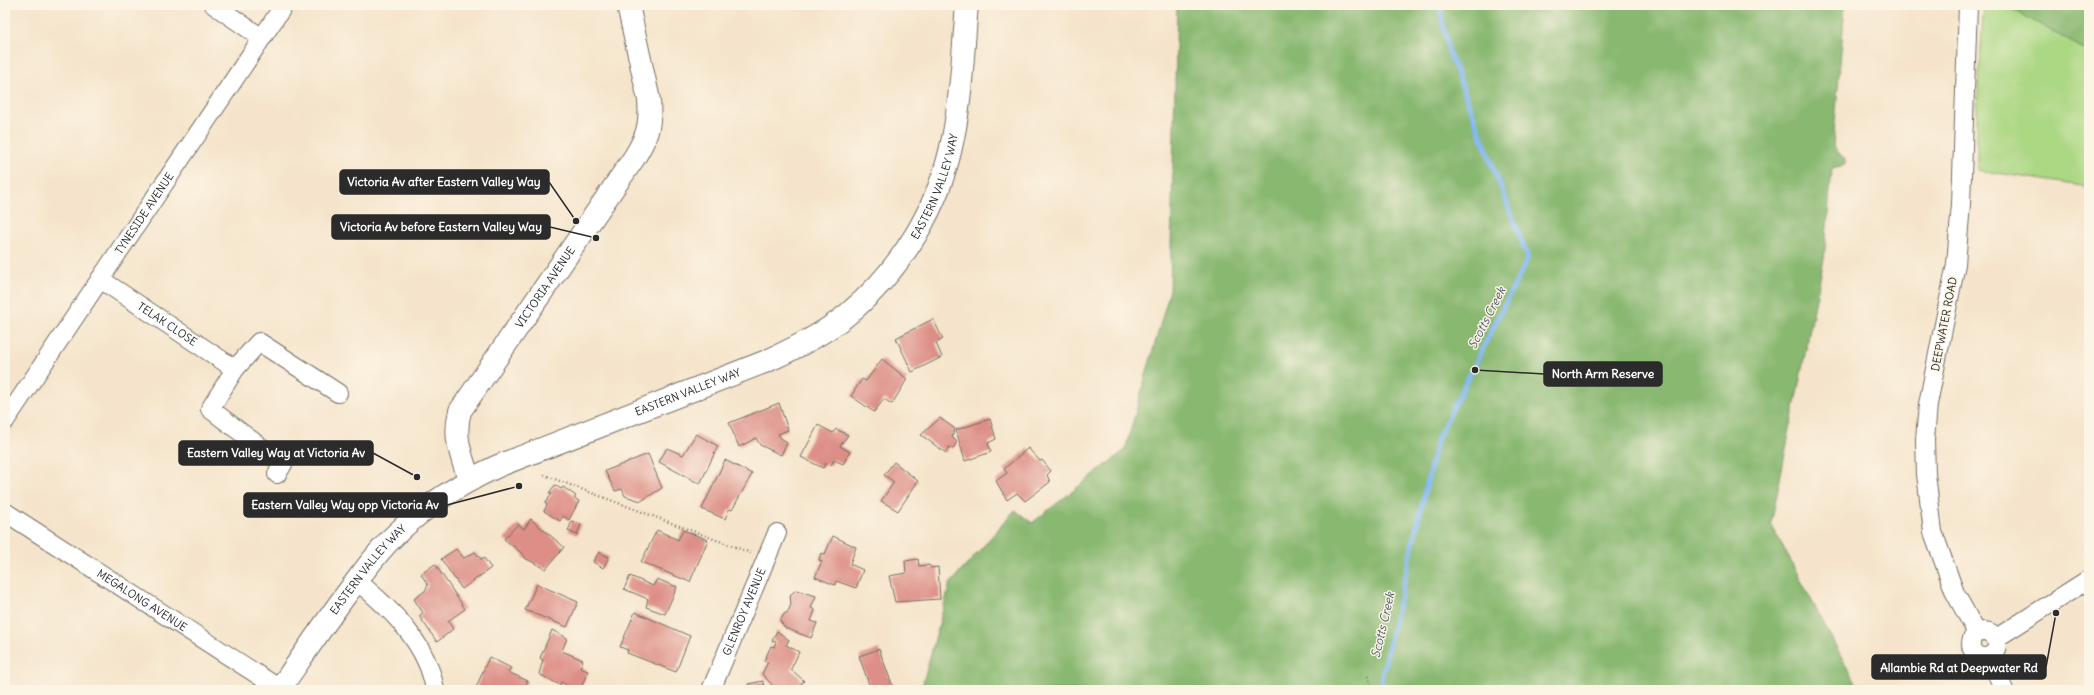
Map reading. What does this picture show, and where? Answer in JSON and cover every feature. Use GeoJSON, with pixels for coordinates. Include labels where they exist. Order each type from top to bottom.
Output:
{"type":"FeatureCollection","features":[{"type":"Feature","properties":{"kind":"main road","name":"VICTORIA AVENUE"},"geometry":{"type":"LineString","coordinates":[[470,479],[457,440],[456,426],[460,411],[634,158],[649,130],[649,100],[628,5]]}},
{"type":"Feature","properties":{"kind":"main road","name":"EASTERN VALLEY WAY"},"geometry":{"type":"LineString","coordinates":[[280,689],[379,552],[401,530],[470,479],[498,466],[768,361],[812,339],[831,327],[870,293],[886,276],[913,241],[940,185],[953,139],[958,111],[967,5]]}},
{"type":"Feature","properties":{"kind":"street"},"geometry":{"type":"LineString","coordinates":[[214,5],[262,38]]}},
{"type":"Feature","properties":{"kind":"street","name":"TYNESIDE AVENUE"},"geometry":{"type":"LineString","coordinates":[[5,421],[284,5]]}},
{"type":"Feature","properties":{"kind":"street","name":"DEEPWATER ROAD"},"geometry":{"type":"LineString","coordinates":[[1968,5],[1961,204],[1958,242],[1950,293],[1928,404],[1926,467],[1933,532],[1955,593],[1977,633]]}},
{"type":"Feature","properties":{"kind":"street","name":"TELAK CLOSE"},"geometry":{"type":"LineString","coordinates":[[100,279],[235,369]]}},
{"type":"Feature","properties":{"kind":"street"},"geometry":{"type":"LineString","coordinates":[[277,474],[283,464],[210,409],[235,369],[260,342],[338,393]]}},
{"type":"Feature","properties":{"kind":"street","name":"MEGALONG AVENUE"},"geometry":{"type":"LineString","coordinates":[[5,512],[280,689]]}},
{"type":"Feature","properties":{"kind":"street","name":"GLENROY AVENUE"},"geometry":{"type":"LineString","coordinates":[[711,690],[777,533]]}},
{"type":"Feature","properties":{"kind":"street"},"geometry":{"type":"LineString","coordinates":[[1996,639],[2089,579]]}},
{"type":"Feature","properties":{"kind":"street"},"geometry":{"type":"LineString","coordinates":[[357,581],[394,613],[407,631],[428,664],[435,690]]}},
{"type":"Feature","properties":{"kind":"street"},"geometry":{"type":"LineString","coordinates":[[1986,631],[1996,639],[1995,650],[1989,656],[1981,657],[1973,652],[1972,639],[1977,633],[1986,631]]}},
{"type":"Feature","properties":{"kind":"street"},"geometry":{"type":"LineString","coordinates":[[1989,656],[2004,690]]}},
{"type":"Feature","properties":{"kind":"path"},"geometry":{"type":"LineString","coordinates":[[544,475],[766,559]]}},
{"type":"Feature","properties":{"kind":"path"},"geometry":{"type":"LineString","coordinates":[[1368,676],[1372,690]]}},
{"type":"Feature","properties":{"kind":"green space"},"geometry":{"type":"Polygon","coordinates":[[[1177,5],[1845,5],[1833,146],[1845,160],[1845,165],[1832,168],[1824,259],[1771,524],[1859,690],[921,690],[950,584],[1015,510],[1032,523],[1125,450],[1170,290],[1177,5]]]}},
{"type":"Feature","properties":{"kind":"green space"},"geometry":{"type":"Polygon","coordinates":[[[1984,5],[2089,5],[2089,187],[1977,170],[1977,107],[1984,5]]]}},
{"type":"Feature","properties":{"kind":"green space"},"geometry":{"type":"Polygon","coordinates":[[[2005,5],[2078,5],[2089,12],[2089,17],[2085,22],[2089,27],[2089,52],[2005,5]]]}},
{"type":"Feature","properties":{"kind":"building"},"geometry":{"type":"Polygon","coordinates":[[[933,319],[943,339],[936,343],[942,357],[912,372],[896,338],[933,319]]]}},
{"type":"Feature","properties":{"kind":"building"},"geometry":{"type":"Polygon","coordinates":[[[882,359],[907,379],[892,404],[884,399],[874,412],[851,396],[862,379],[866,381],[882,359]]]}},
{"type":"Feature","properties":{"kind":"building"},"geometry":{"type":"Polygon","coordinates":[[[779,403],[788,430],[778,434],[787,443],[781,455],[760,445],[756,438],[739,447],[729,423],[779,403]]]}},
{"type":"Feature","properties":{"kind":"building"},"geometry":{"type":"Polygon","coordinates":[[[940,418],[955,429],[952,437],[957,442],[953,449],[949,447],[946,453],[921,435],[940,418]]]}},
{"type":"Feature","properties":{"kind":"building"},"geometry":{"type":"Polygon","coordinates":[[[990,419],[996,439],[988,443],[991,452],[965,461],[956,430],[990,419]]]}},
{"type":"Feature","properties":{"kind":"building"},"geometry":{"type":"Polygon","coordinates":[[[818,425],[833,433],[836,429],[848,435],[840,446],[850,452],[843,464],[834,460],[831,465],[826,463],[823,468],[801,457],[818,425]]]}},
{"type":"Feature","properties":{"kind":"building"},"geometry":{"type":"Polygon","coordinates":[[[696,434],[718,446],[700,484],[659,462],[667,448],[683,455],[696,434]]]}},
{"type":"Feature","properties":{"kind":"building"},"geometry":{"type":"Polygon","coordinates":[[[1028,448],[1040,461],[1042,460],[1051,471],[1047,475],[1050,482],[1025,501],[1017,493],[1007,500],[996,481],[1007,473],[1004,469],[1028,448]]]}},
{"type":"Feature","properties":{"kind":"building"},"geometry":{"type":"Polygon","coordinates":[[[648,454],[662,488],[641,501],[625,496],[622,489],[615,491],[605,471],[648,454]]]}},
{"type":"Feature","properties":{"kind":"building"},"geometry":{"type":"Polygon","coordinates":[[[725,460],[752,474],[732,510],[729,509],[725,519],[702,509],[725,460]]]}},
{"type":"Feature","properties":{"kind":"building"},"geometry":{"type":"Polygon","coordinates":[[[894,462],[918,481],[898,511],[881,501],[894,482],[884,475],[894,462]]]}},
{"type":"Feature","properties":{"kind":"building"},"geometry":{"type":"Polygon","coordinates":[[[555,485],[561,489],[563,487],[576,496],[574,498],[579,501],[569,520],[563,516],[560,521],[544,511],[547,505],[545,503],[552,494],[549,493],[555,485]]]}},
{"type":"Feature","properties":{"kind":"building"},"geometry":{"type":"Polygon","coordinates":[[[531,519],[564,547],[546,569],[523,557],[524,555],[504,539],[518,524],[524,529],[531,519]]]}},
{"type":"Feature","properties":{"kind":"building"},"geometry":{"type":"Polygon","coordinates":[[[572,521],[581,524],[577,535],[568,531],[572,521]]]}},
{"type":"Feature","properties":{"kind":"building"},"geometry":{"type":"Polygon","coordinates":[[[657,530],[678,540],[683,530],[708,540],[690,582],[641,562],[657,530]]]}},
{"type":"Feature","properties":{"kind":"building"},"geometry":{"type":"Polygon","coordinates":[[[833,536],[856,547],[850,564],[863,570],[856,588],[836,581],[835,585],[815,577],[822,561],[819,560],[821,553],[825,554],[833,536]]]}},
{"type":"Feature","properties":{"kind":"building"},"geometry":{"type":"Polygon","coordinates":[[[456,549],[464,558],[475,552],[481,559],[484,558],[491,568],[462,589],[441,559],[456,549]]]}},
{"type":"Feature","properties":{"kind":"building"},"geometry":{"type":"Polygon","coordinates":[[[599,552],[609,557],[603,568],[593,562],[599,552]]]}},
{"type":"Feature","properties":{"kind":"building"},"geometry":{"type":"Polygon","coordinates":[[[918,559],[919,566],[929,565],[931,568],[938,567],[940,599],[895,602],[889,576],[906,573],[905,561],[918,559]]]}},
{"type":"Feature","properties":{"kind":"building"},"geometry":{"type":"Polygon","coordinates":[[[435,564],[465,609],[448,621],[453,629],[437,642],[419,616],[423,613],[414,599],[425,591],[428,585],[421,574],[435,564]]]}},
{"type":"Feature","properties":{"kind":"building"},"geometry":{"type":"Polygon","coordinates":[[[630,576],[653,586],[657,579],[677,587],[665,614],[646,607],[648,599],[624,589],[630,576]]]}},
{"type":"Feature","properties":{"kind":"building"},"geometry":{"type":"Polygon","coordinates":[[[537,584],[578,602],[567,627],[525,610],[537,584]]]}},
{"type":"Feature","properties":{"kind":"building"},"geometry":{"type":"Polygon","coordinates":[[[796,590],[816,596],[811,608],[815,610],[811,621],[817,623],[811,638],[785,628],[780,621],[784,614],[788,612],[791,604],[790,595],[796,590]]]}},
{"type":"Feature","properties":{"kind":"building"},"geometry":{"type":"Polygon","coordinates":[[[635,612],[690,636],[676,672],[627,653],[628,650],[620,647],[635,612]]]}},
{"type":"Feature","properties":{"kind":"building"},"geometry":{"type":"Polygon","coordinates":[[[552,630],[567,638],[562,651],[583,660],[580,668],[588,671],[580,690],[575,690],[561,682],[560,685],[539,674],[543,660],[540,658],[552,630]]]}},
{"type":"Feature","properties":{"kind":"building"},"geometry":{"type":"Polygon","coordinates":[[[777,631],[789,640],[786,645],[799,652],[791,669],[804,681],[795,690],[777,690],[762,674],[768,662],[764,661],[771,646],[774,647],[776,642],[772,641],[777,631]]]}},
{"type":"Feature","properties":{"kind":"building"},"geometry":{"type":"Polygon","coordinates":[[[879,649],[894,690],[871,690],[859,656],[879,649]]]}},
{"type":"Feature","properties":{"kind":"building"},"geometry":{"type":"Polygon","coordinates":[[[489,657],[511,668],[508,672],[528,681],[525,686],[531,690],[475,690],[489,657]]]}},
{"type":"Feature","properties":{"kind":"building"},"geometry":{"type":"Polygon","coordinates":[[[763,681],[764,687],[769,686],[770,690],[749,690],[748,684],[763,681]]]}},
{"type":"Feature","properties":{"kind":"waterway","name":"Scotts Creek"},"geometry":{"type":"LineString","coordinates":[[1385,690],[1381,680],[1437,440],[1528,258],[1449,52],[1439,5]]}},
{"type":"Feature","properties":{"kind":"place","name":"Victoria Av after Eastern Valley Way"},"geometry":{"type":"Point","coordinates":[576,221]}},
{"type":"Feature","properties":{"kind":"place","name":"Victoria Av before Eastern Valley Way"},"geometry":{"type":"Point","coordinates":[596,238]}},
{"type":"Feature","properties":{"kind":"place","name":"North Arm Reserve"},"geometry":{"type":"Point","coordinates":[1475,370]}},
{"type":"Feature","properties":{"kind":"place","name":"Eastern Valley Way at Victoria Av"},"geometry":{"type":"Point","coordinates":[417,477]}},
{"type":"Feature","properties":{"kind":"place","name":"Eastern Valley Way opp Victoria Av"},"geometry":{"type":"Point","coordinates":[519,486]}},
{"type":"Feature","properties":{"kind":"place","name":"Allambie Rd at Deepwater Rd"},"geometry":{"type":"Point","coordinates":[2056,613]}}]}
